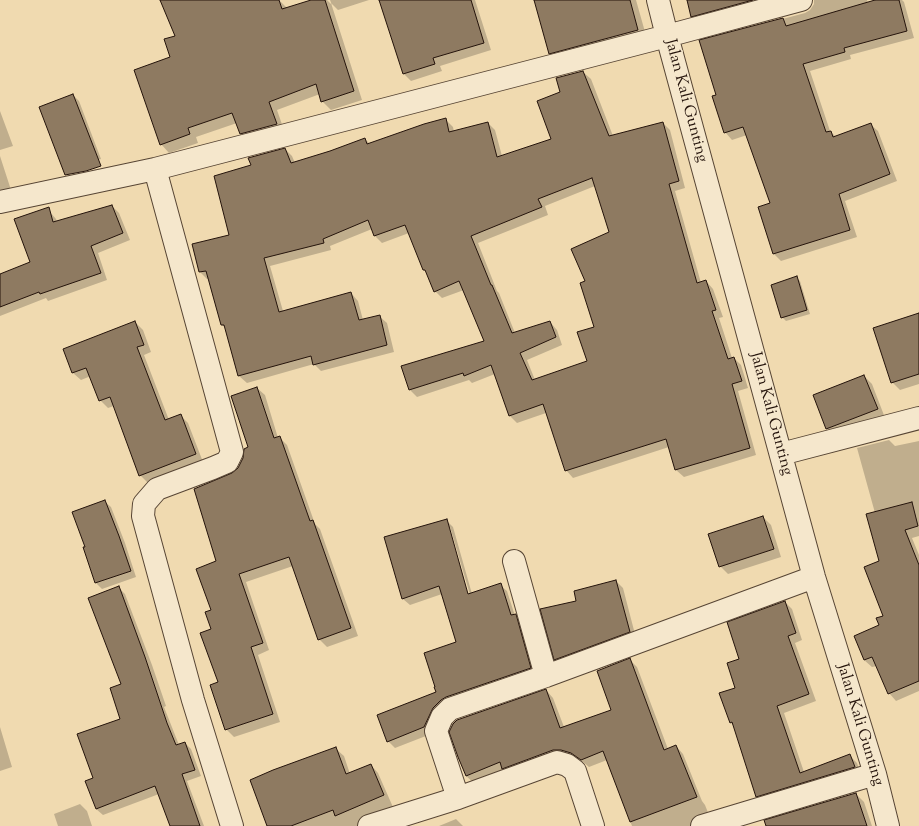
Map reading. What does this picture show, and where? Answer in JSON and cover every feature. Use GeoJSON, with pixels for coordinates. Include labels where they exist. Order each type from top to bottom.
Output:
{"type":"FeatureCollection","features":[{"type":"Feature","properties":{"kind":"street","name":"Jalan Kali Gunting"},"geometry":{"type":"LineString","coordinates":[[658,0],[814,577],[875,774],[888,826]]}},
{"type":"Feature","properties":{"kind":"street"},"geometry":{"type":"LineString","coordinates":[[0,202],[155,169],[802,0]]}},
{"type":"Feature","properties":{"kind":"street"},"geometry":{"type":"LineString","coordinates":[[155,169],[232,452],[227,462],[157,489],[144,504],[143,516],[193,700],[232,826]]}},
{"type":"Feature","properties":{"kind":"street"},"geometry":{"type":"LineString","coordinates":[[781,454],[919,418]]}},
{"type":"Feature","properties":{"kind":"street"},"geometry":{"type":"LineString","coordinates":[[514,561],[546,676]]}},
{"type":"Feature","properties":{"kind":"street"},"geometry":{"type":"LineString","coordinates":[[458,798],[436,731],[442,717],[450,709],[546,676],[814,577]]}},
{"type":"Feature","properties":{"kind":"street"},"geometry":{"type":"LineString","coordinates":[[369,826],[458,798],[557,762],[567,765],[574,771],[593,826]]}},
{"type":"Feature","properties":{"kind":"street"},"geometry":{"type":"LineString","coordinates":[[702,826],[875,774]]}},
{"type":"Feature","properties":{"kind":"building"},"geometry":{"type":"Polygon","coordinates":[[[160,0],[279,0],[282,9],[311,0],[325,0],[354,91],[321,102],[316,84],[269,102],[277,124],[240,134],[232,113],[188,128],[190,134],[160,145],[134,70],[170,57],[164,39],[175,36],[160,0]]]}},
{"type":"Feature","properties":{"kind":"building"},"geometry":{"type":"Polygon","coordinates":[[[379,0],[471,0],[484,43],[433,58],[435,64],[403,74],[379,0]]]}},
{"type":"Feature","properties":{"kind":"building"},"geometry":{"type":"Polygon","coordinates":[[[534,0],[630,0],[638,30],[549,54],[534,0]]]}},
{"type":"Feature","properties":{"kind":"building"},"geometry":{"type":"Polygon","coordinates":[[[687,0],[753,0],[691,17],[687,0]]]}},
{"type":"Feature","properties":{"kind":"building"},"geometry":{"type":"Polygon","coordinates":[[[875,0],[899,0],[907,31],[844,48],[845,52],[803,64],[826,132],[831,131],[833,137],[871,123],[890,174],[839,194],[850,230],[773,254],[758,207],[770,203],[743,127],[724,133],[712,96],[716,95],[699,40],[783,18],[786,26],[875,0]]]}},
{"type":"Feature","properties":{"kind":"building"},"geometry":{"type":"Polygon","coordinates":[[[583,71],[609,136],[663,122],[679,181],[669,184],[697,283],[706,280],[716,310],[712,311],[728,359],[734,357],[742,381],[732,384],[750,448],[675,470],[666,439],[565,471],[543,404],[509,416],[491,365],[464,376],[463,373],[409,390],[401,366],[484,341],[459,281],[434,292],[425,270],[423,270],[405,225],[374,236],[368,220],[323,239],[324,243],[264,258],[279,312],[351,292],[359,320],[380,315],[387,345],[313,365],[311,356],[238,376],[224,325],[221,325],[206,271],[199,272],[192,244],[229,235],[214,176],[251,165],[248,158],[285,148],[291,163],[365,138],[367,144],[446,118],[449,132],[488,122],[497,157],[551,139],[537,101],[560,92],[556,78],[583,71]],[[592,178],[538,199],[542,207],[471,236],[512,333],[550,321],[556,337],[520,353],[532,380],[587,361],[577,332],[594,327],[580,283],[585,281],[571,249],[609,232],[592,178]]]}},
{"type":"Feature","properties":{"kind":"building"},"geometry":{"type":"Polygon","coordinates":[[[73,94],[101,166],[86,171],[65,175],[39,107],[73,94]]]}},
{"type":"Feature","properties":{"kind":"building"},"geometry":{"type":"Polygon","coordinates":[[[112,205],[123,233],[91,246],[101,273],[40,294],[39,292],[0,307],[0,274],[30,262],[14,219],[49,207],[53,222],[112,205]]]}},
{"type":"Feature","properties":{"kind":"building"},"geometry":{"type":"Polygon","coordinates":[[[797,276],[807,310],[781,318],[771,285],[797,276]]]}},
{"type":"Feature","properties":{"kind":"building"},"geometry":{"type":"Polygon","coordinates":[[[919,313],[919,374],[891,383],[873,328],[919,313]]]}},
{"type":"Feature","properties":{"kind":"building"},"geometry":{"type":"Polygon","coordinates":[[[135,321],[144,345],[137,347],[165,420],[181,414],[196,454],[139,476],[110,397],[99,401],[86,368],[72,373],[63,349],[135,321]]]}},
{"type":"Feature","properties":{"kind":"building"},"geometry":{"type":"Polygon","coordinates":[[[864,375],[878,409],[826,429],[813,395],[864,375]]]}},
{"type":"Feature","properties":{"kind":"building"},"geometry":{"type":"Polygon","coordinates":[[[257,387],[274,438],[280,436],[310,521],[313,520],[351,628],[318,640],[289,557],[239,574],[263,643],[251,647],[273,714],[225,730],[210,685],[218,682],[200,633],[211,629],[205,612],[211,610],[196,569],[216,561],[194,489],[232,473],[238,468],[243,458],[244,449],[248,447],[231,396],[257,387]]]}},
{"type":"Feature","properties":{"kind":"building"},"geometry":{"type":"Polygon","coordinates":[[[105,500],[131,571],[95,583],[83,547],[85,547],[72,512],[105,500]]]}},
{"type":"Feature","properties":{"kind":"building"},"geometry":{"type":"Polygon","coordinates":[[[912,502],[918,526],[905,530],[919,565],[919,681],[888,694],[872,657],[864,660],[854,636],[879,625],[876,618],[883,616],[864,567],[879,561],[866,514],[912,502]]]}},
{"type":"Feature","properties":{"kind":"building"},"geometry":{"type":"Polygon","coordinates":[[[763,516],[774,549],[719,567],[708,534],[763,516]]]}},
{"type":"Feature","properties":{"kind":"building"},"geometry":{"type":"Polygon","coordinates":[[[447,519],[468,594],[501,583],[511,615],[516,614],[531,668],[446,697],[433,708],[424,727],[387,742],[377,715],[436,692],[424,653],[456,642],[439,586],[402,599],[384,537],[447,519]]]}},
{"type":"Feature","properties":{"kind":"building"},"geometry":{"type":"Polygon","coordinates":[[[616,580],[630,632],[554,660],[540,609],[576,601],[574,591],[616,580]]]}},
{"type":"Feature","properties":{"kind":"building"},"geometry":{"type":"Polygon","coordinates":[[[119,586],[176,745],[185,742],[195,770],[182,774],[200,826],[170,826],[155,786],[96,809],[85,781],[93,778],[77,734],[120,719],[110,688],[121,684],[88,598],[119,586]]]}},
{"type":"Feature","properties":{"kind":"building"},"geometry":{"type":"Polygon","coordinates":[[[785,601],[796,633],[788,636],[809,694],[777,706],[800,773],[850,754],[855,767],[756,797],[732,722],[730,723],[719,693],[735,688],[727,663],[739,659],[727,622],[785,601]]]}},
{"type":"Feature","properties":{"kind":"building"},"geometry":{"type":"Polygon","coordinates":[[[630,658],[664,750],[676,745],[697,797],[630,822],[603,751],[581,760],[571,753],[561,750],[553,750],[502,769],[500,762],[466,776],[449,732],[457,720],[546,689],[560,728],[611,710],[597,671],[630,658]]]}},
{"type":"Feature","properties":{"kind":"building"},"geometry":{"type":"Polygon","coordinates":[[[336,747],[346,774],[371,764],[384,795],[335,816],[333,810],[291,826],[267,826],[250,780],[336,747]]]}},
{"type":"Feature","properties":{"kind":"building"},"geometry":{"type":"Polygon","coordinates":[[[856,793],[867,826],[766,826],[764,820],[856,793]]]}}]}
